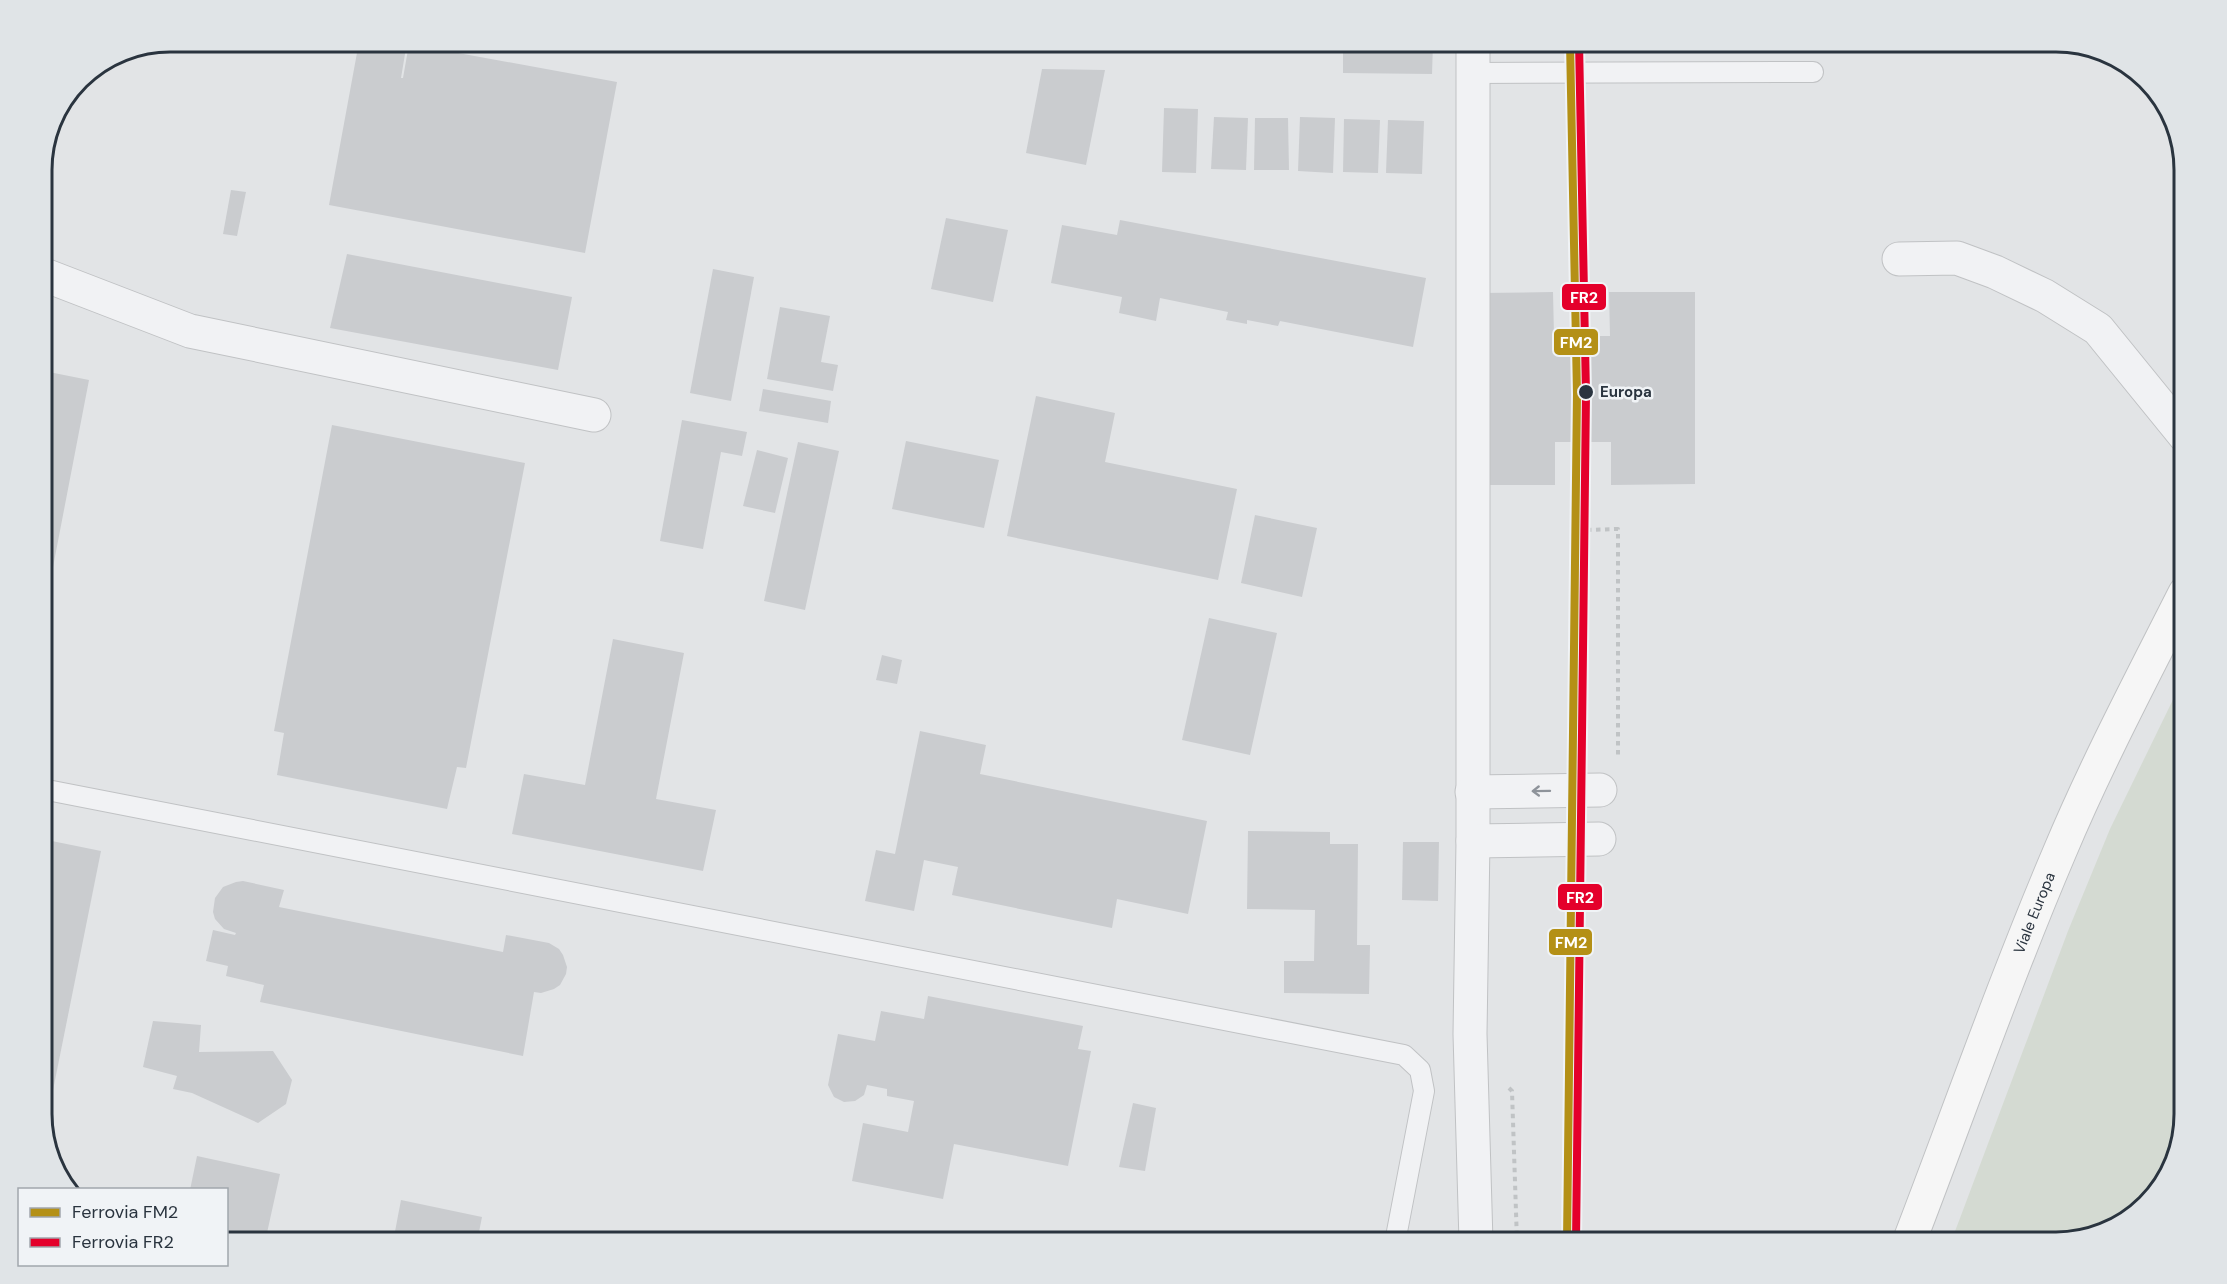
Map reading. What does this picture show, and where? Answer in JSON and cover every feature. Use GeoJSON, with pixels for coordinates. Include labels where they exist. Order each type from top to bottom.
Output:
{"type":"FeatureCollection","features":[{"type":"Feature","properties":{"kind":"main road","name":"Viale Europa"},"geometry":{"type":"LineString","coordinates":[[1914,1232],[2060,850],[2093,777],[2174,615]]}},
{"type":"Feature","properties":{"kind":"street"},"geometry":{"type":"LineString","coordinates":[[1473,57],[1473,841],[1470,1034],[1476,1232]]}},
{"type":"Feature","properties":{"kind":"street"},"geometry":{"type":"LineString","coordinates":[[1899,259],[1957,258],[1995,272],[2045,296],[2098,330],[2174,423]]}},
{"type":"Feature","properties":{"kind":"street"},"geometry":{"type":"LineString","coordinates":[[53,278],[190,331],[594,415]]}},
{"type":"Feature","properties":{"kind":"street"},"geometry":{"type":"LineString","coordinates":[[1472,792],[1600,790]]}},
{"type":"Feature","properties":{"kind":"street"},"geometry":{"type":"LineString","coordinates":[[1473,841],[1599,839]]}},
{"type":"Feature","properties":{"kind":"lane"},"geometry":{"type":"LineString","coordinates":[[1473,57],[1813,72]]}},
{"type":"Feature","properties":{"kind":"lane"},"geometry":{"type":"LineString","coordinates":[[53,791],[1404,1055],[1420,1070],[1424,1091],[1397,1232]]}},
{"type":"Feature","properties":{"kind":"path"},"geometry":{"type":"LineString","coordinates":[[1502,1083],[1512,1091],[1517,1232]]}},
{"type":"Feature","properties":{"kind":"shaded area"},"geometry":{"type":"Polygon","coordinates":[[[2174,698],[2174,1114],[2166,1159],[2159,1173],[2140,1197],[2116,1216],[2102,1223],[2057,1232],[1955,1232],[2068,931],[2110,829],[2174,698]]]}},
{"type":"Feature","properties":{"kind":"building"},"geometry":{"type":"Polygon","coordinates":[[[357,52],[405,52],[401,78],[403,78],[408,52],[453,52],[617,82],[585,253],[329,205],[357,52]]]}},
{"type":"Feature","properties":{"kind":"building"},"geometry":{"type":"Polygon","coordinates":[[[1343,52],[1433,52],[1432,74],[1343,73],[1343,52]]]}},
{"type":"Feature","properties":{"kind":"building"},"geometry":{"type":"Polygon","coordinates":[[[1042,69],[1105,70],[1086,165],[1026,153],[1042,69]]]}},
{"type":"Feature","properties":{"kind":"building"},"geometry":{"type":"Polygon","coordinates":[[[1164,108],[1198,109],[1196,173],[1162,172],[1164,108]]]}},
{"type":"Feature","properties":{"kind":"building"},"geometry":{"type":"Polygon","coordinates":[[[1214,117],[1248,118],[1246,170],[1211,169],[1214,117]]]}},
{"type":"Feature","properties":{"kind":"building"},"geometry":{"type":"Polygon","coordinates":[[[1300,117],[1335,118],[1333,173],[1298,171],[1300,117]]]}},
{"type":"Feature","properties":{"kind":"building"},"geometry":{"type":"Polygon","coordinates":[[[1255,118],[1288,118],[1289,170],[1254,170],[1255,118]]]}},
{"type":"Feature","properties":{"kind":"building"},"geometry":{"type":"Polygon","coordinates":[[[1344,119],[1380,120],[1378,173],[1343,172],[1344,119]]]}},
{"type":"Feature","properties":{"kind":"building"},"geometry":{"type":"Polygon","coordinates":[[[1388,120],[1424,121],[1422,174],[1386,173],[1388,120]]]}},
{"type":"Feature","properties":{"kind":"building"},"geometry":{"type":"Polygon","coordinates":[[[231,190],[246,192],[237,236],[223,234],[231,190]]]}},
{"type":"Feature","properties":{"kind":"building"},"geometry":{"type":"Polygon","coordinates":[[[946,218],[1008,230],[993,302],[931,289],[946,218]]]}},
{"type":"Feature","properties":{"kind":"building"},"geometry":{"type":"Polygon","coordinates":[[[1120,220],[1426,278],[1413,347],[1280,321],[1278,326],[1247,320],[1247,324],[1226,320],[1228,312],[1160,298],[1156,321],[1119,313],[1122,297],[1051,283],[1062,225],[1117,235],[1120,220]]]}},
{"type":"Feature","properties":{"kind":"building"},"geometry":{"type":"Polygon","coordinates":[[[347,254],[572,297],[558,370],[330,328],[347,254]]]}},
{"type":"Feature","properties":{"kind":"building"},"geometry":{"type":"Polygon","coordinates":[[[713,269],[754,277],[731,401],[690,393],[713,269]]]}},
{"type":"Feature","properties":{"kind":"building"},"geometry":{"type":"Polygon","coordinates":[[[1553,292],[1554,336],[1610,336],[1609,292],[1695,292],[1695,484],[1611,485],[1611,442],[1555,442],[1555,485],[1483,485],[1481,293],[1553,292]]]}},
{"type":"Feature","properties":{"kind":"building"},"geometry":{"type":"Polygon","coordinates":[[[780,307],[830,316],[821,362],[838,365],[833,391],[767,379],[780,307]]]}},
{"type":"Feature","properties":{"kind":"building"},"geometry":{"type":"Polygon","coordinates":[[[53,373],[89,380],[53,567],[53,373]]]}},
{"type":"Feature","properties":{"kind":"building"},"geometry":{"type":"Polygon","coordinates":[[[763,389],[831,401],[828,423],[759,411],[763,389]]]}},
{"type":"Feature","properties":{"kind":"building"},"geometry":{"type":"Polygon","coordinates":[[[1036,396],[1115,413],[1105,462],[1237,489],[1218,580],[1007,536],[1036,396]]]}},
{"type":"Feature","properties":{"kind":"building"},"geometry":{"type":"Polygon","coordinates":[[[682,420],[747,432],[742,456],[721,452],[703,549],[660,541],[682,420]]]}},
{"type":"Feature","properties":{"kind":"building"},"geometry":{"type":"Polygon","coordinates":[[[332,425],[525,463],[466,768],[457,767],[447,809],[277,775],[284,733],[274,731],[332,425]]]}},
{"type":"Feature","properties":{"kind":"building"},"geometry":{"type":"Polygon","coordinates":[[[906,441],[999,460],[984,528],[892,509],[906,441]]]}},
{"type":"Feature","properties":{"kind":"building"},"geometry":{"type":"Polygon","coordinates":[[[798,442],[839,451],[805,610],[764,601],[798,442]]]}},
{"type":"Feature","properties":{"kind":"building"},"geometry":{"type":"Polygon","coordinates":[[[757,450],[788,458],[775,513],[743,506],[757,450]]]}},
{"type":"Feature","properties":{"kind":"building"},"geometry":{"type":"Polygon","coordinates":[[[1255,515],[1317,528],[1302,597],[1241,583],[1255,515]]]}},
{"type":"Feature","properties":{"kind":"building"},"geometry":{"type":"Polygon","coordinates":[[[1209,618],[1277,633],[1250,755],[1182,740],[1209,618]]]}},
{"type":"Feature","properties":{"kind":"building"},"geometry":{"type":"Polygon","coordinates":[[[613,639],[684,653],[656,799],[716,810],[703,871],[512,834],[524,774],[585,785],[613,639]]]}},
{"type":"Feature","properties":{"kind":"building"},"geometry":{"type":"Polygon","coordinates":[[[882,655],[902,660],[897,684],[876,680],[882,655]]]}},
{"type":"Feature","properties":{"kind":"building"},"geometry":{"type":"Polygon","coordinates":[[[920,731],[986,745],[980,774],[1207,821],[1188,914],[1117,899],[1112,928],[952,895],[958,867],[924,860],[914,911],[865,901],[876,850],[895,854],[920,731]]]}},
{"type":"Feature","properties":{"kind":"building"},"geometry":{"type":"Polygon","coordinates":[[[1248,831],[1330,832],[1330,844],[1358,844],[1357,945],[1370,945],[1369,994],[1284,993],[1284,961],[1314,961],[1315,910],[1247,909],[1248,831]]]}},
{"type":"Feature","properties":{"kind":"building"},"geometry":{"type":"Polygon","coordinates":[[[53,841],[101,851],[53,1090],[53,841]]]}},
{"type":"Feature","properties":{"kind":"building"},"geometry":{"type":"Polygon","coordinates":[[[1403,842],[1439,842],[1438,901],[1402,900],[1403,842]]]}},
{"type":"Feature","properties":{"kind":"building"},"geometry":{"type":"Polygon","coordinates":[[[243,881],[284,890],[279,907],[503,952],[506,935],[549,943],[559,949],[563,955],[567,967],[566,974],[560,985],[554,989],[541,993],[534,992],[523,1056],[260,1002],[264,985],[226,976],[228,966],[206,961],[213,930],[235,935],[236,933],[224,929],[215,919],[213,912],[215,898],[223,887],[243,881]]]}},
{"type":"Feature","properties":{"kind":"building"},"geometry":{"type":"Polygon","coordinates":[[[928,996],[1083,1026],[1078,1049],[1091,1051],[1068,1166],[954,1144],[943,1199],[852,1181],[863,1123],[908,1132],[914,1101],[887,1096],[887,1089],[867,1085],[864,1095],[855,1101],[844,1102],[834,1097],[828,1085],[838,1034],[875,1041],[881,1011],[924,1019],[928,996]]]}},
{"type":"Feature","properties":{"kind":"building"},"geometry":{"type":"Polygon","coordinates":[[[153,1021],[201,1025],[199,1052],[273,1051],[292,1080],[286,1104],[258,1123],[192,1093],[173,1089],[177,1076],[143,1067],[153,1021]]]}},
{"type":"Feature","properties":{"kind":"building"},"geometry":{"type":"Polygon","coordinates":[[[1133,1103],[1156,1108],[1145,1171],[1119,1167],[1133,1103]]]}},
{"type":"Feature","properties":{"kind":"building"},"geometry":{"type":"Polygon","coordinates":[[[197,1156],[280,1174],[267,1232],[228,1232],[228,1188],[190,1188],[197,1156]]]}},
{"type":"Feature","properties":{"kind":"building"},"geometry":{"type":"Polygon","coordinates":[[[401,1200],[482,1217],[479,1232],[395,1232],[401,1200]]]}},
{"type":"Feature","properties":{"kind":"rail line","name":"FM2"},"geometry":{"type":"LineString","coordinates":[[1567,1232],[1577,394],[1570,52]]}},
{"type":"Feature","properties":{"kind":"rail line","name":"FR2"},"geometry":{"type":"LineString","coordinates":[[1576,1232],[1586,394],[1579,52]]}},
{"type":"Feature","properties":{"kind":"place","name":"Europa"},"geometry":{"type":"Point","coordinates":[1586,392]}}]}
